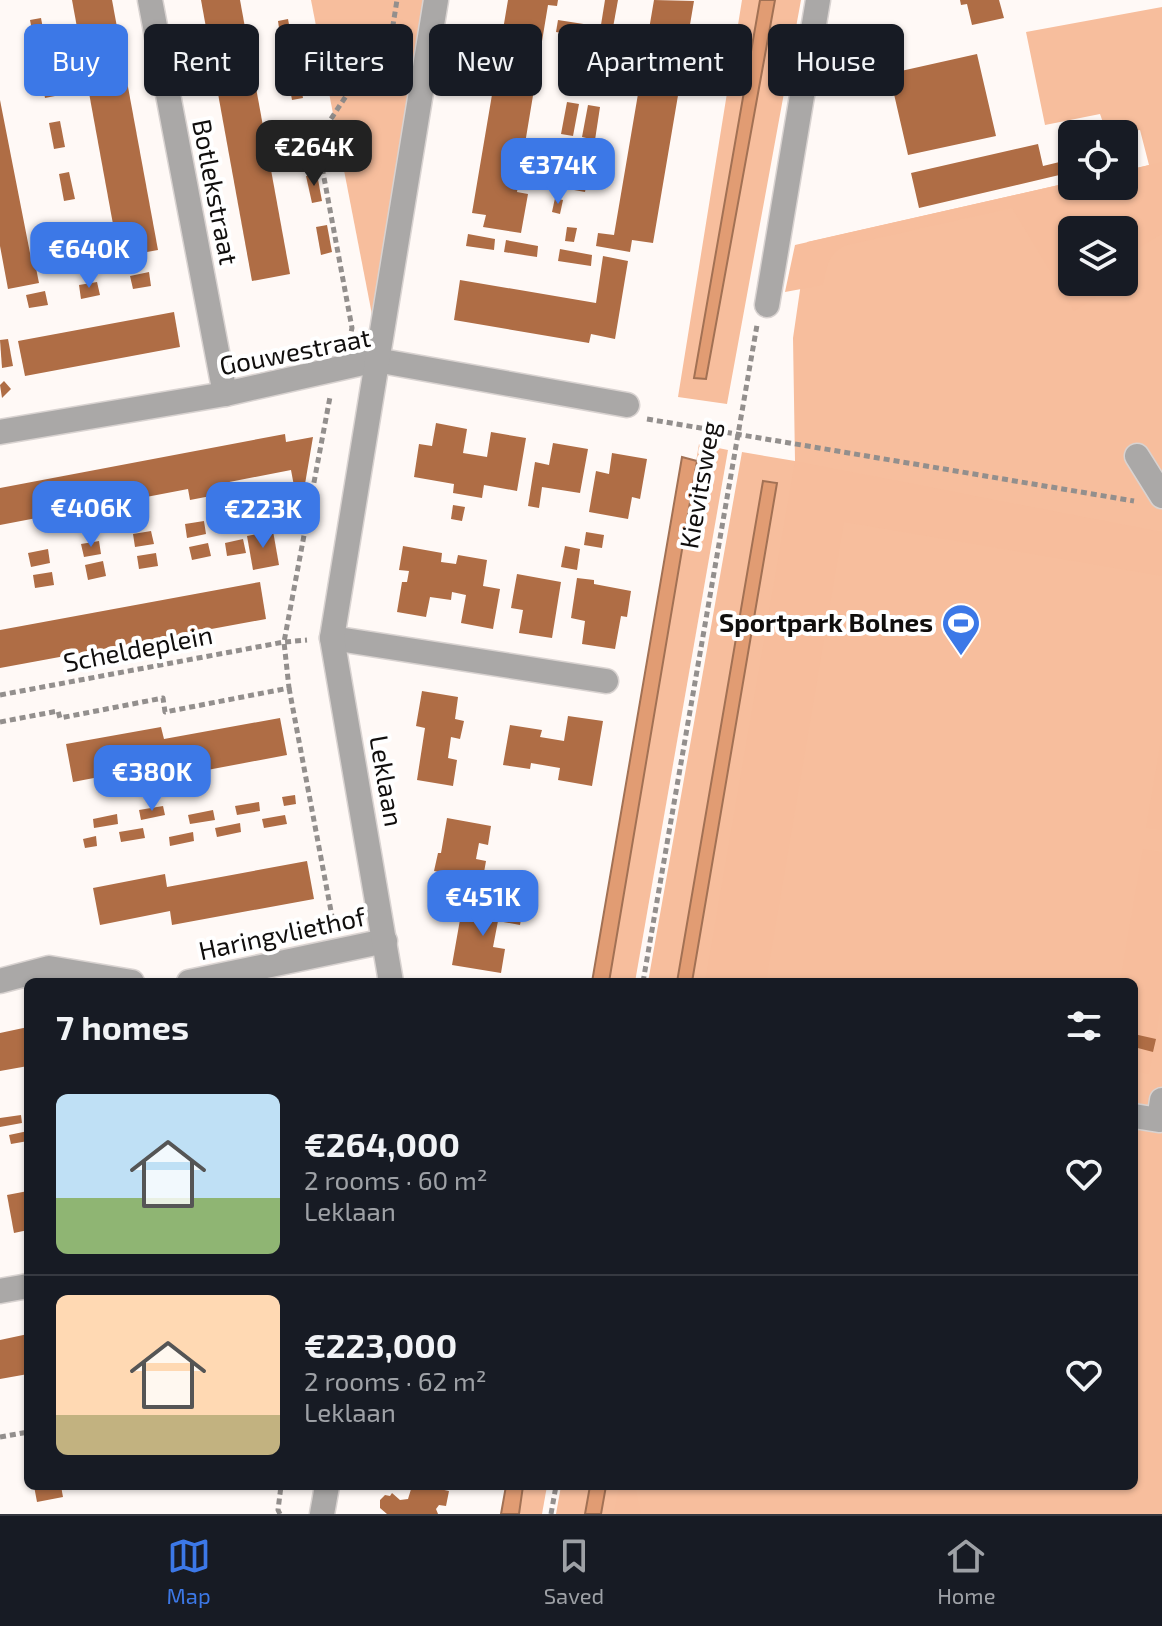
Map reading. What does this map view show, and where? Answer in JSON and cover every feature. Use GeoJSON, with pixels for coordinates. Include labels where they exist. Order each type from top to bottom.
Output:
{"type":"FeatureCollection","features":[{"type":"Feature","properties":{"kind":"street","name":"Botlekstraat"},"geometry":{"type":"LineString","coordinates":[[150,0],[225,394]]}},
{"type":"Feature","properties":{"kind":"street","name":"Leklaan"},"geometry":{"type":"LineString","coordinates":[[390,978],[332,638],[436,0]]}},
{"type":"Feature","properties":{"kind":"street"},"geometry":{"type":"LineString","coordinates":[[767,305],[818,0]]}},
{"type":"Feature","properties":{"kind":"street","name":"Gouwestraat"},"geometry":{"type":"LineString","coordinates":[[0,432],[225,394],[376,360],[627,405]]}},
{"type":"Feature","properties":{"kind":"street"},"geometry":{"type":"LineString","coordinates":[[1137,456],[1155,500]]}},
{"type":"Feature","properties":{"kind":"street"},"geometry":{"type":"LineString","coordinates":[[332,638],[606,681]]}},
{"type":"Feature","properties":{"kind":"street","name":"Haringvliethof"},"geometry":{"type":"LineString","coordinates":[[208,978],[385,941]]}},
{"type":"Feature","properties":{"kind":"street"},"geometry":{"type":"LineString","coordinates":[[0,981],[49,968],[108,978]]}},
{"type":"Feature","properties":{"kind":"street"},"geometry":{"type":"LineString","coordinates":[[1138,1117],[1159,1120],[1162,1100]]}},
{"type":"Feature","properties":{"kind":"street"},"geometry":{"type":"LineString","coordinates":[[0,1291],[24,1287]]}},
{"type":"Feature","properties":{"kind":"street"},"geometry":{"type":"LineString","coordinates":[[322,1514],[326,1490]]}},
{"type":"Feature","properties":{"kind":"path"},"geometry":{"type":"LineString","coordinates":[[338,951],[289,688],[284,642],[338,351],[349,340],[352,328],[317,140],[393,25],[397,0]]}},
{"type":"Feature","properties":{"kind":"path","name":"Kievitsweg"},"geometry":{"type":"LineString","coordinates":[[644,978],[755,328],[767,305]]}},
{"type":"Feature","properties":{"kind":"path"},"geometry":{"type":"LineString","coordinates":[[627,405],[642,418],[1155,500]]}},
{"type":"Feature","properties":{"kind":"path","name":"Scheldeplein"},"geometry":{"type":"LineString","coordinates":[[0,695],[284,642],[332,638]]}},
{"type":"Feature","properties":{"kind":"path","name":"Scheldeplein"},"geometry":{"type":"LineString","coordinates":[[0,722],[58,711],[60,718],[163,698],[165,712],[289,688]]}},
{"type":"Feature","properties":{"kind":"path"},"geometry":{"type":"LineString","coordinates":[[0,1437],[24,1433]]}},
{"type":"Feature","properties":{"kind":"path"},"geometry":{"type":"LineString","coordinates":[[280,1514],[281,1490]]}},
{"type":"Feature","properties":{"kind":"path"},"geometry":{"type":"LineString","coordinates":[[551,1514],[555,1490]]}},
{"type":"Feature","properties":{"kind":"shaded area"},"geometry":{"type":"Polygon","coordinates":[[[311,0],[424,0],[413,72],[413,24],[316,24],[311,0]]]}},
{"type":"Feature","properties":{"kind":"shaded area"},"geometry":{"type":"Polygon","coordinates":[[[742,0],[760,0],[752,47],[752,24],[738,24],[742,0]]]}},
{"type":"Feature","properties":{"kind":"shaded area"},"geometry":{"type":"Polygon","coordinates":[[[760,0],[775,0],[771,24],[768,24],[768,38],[706,379],[694,378],[743,96],[752,96],[752,46],[760,0]]]}},
{"type":"Feature","properties":{"kind":"shaded area"},"geometry":{"type":"Polygon","coordinates":[[[775,0],[801,0],[797,24],[771,24],[775,0]]]}},
{"type":"Feature","properties":{"kind":"shaded area","name":"Sportpark Bolnes"},"geometry":{"type":"Polygon","coordinates":[[[1162,7],[1162,1514],[601,1514],[605,1490],[1138,1490],[1138,978],[693,978],[776,482],[763,481],[678,978],[649,978],[742,452],[795,461],[793,338],[807,242],[1058,185],[1058,200],[1138,200],[1138,168],[1149,165],[1138,130],[1138,120],[1102,120],[1100,114],[1045,125],[1026,32],[1162,7]]]}},
{"type":"Feature","properties":{"kind":"shaded area"},"geometry":{"type":"Polygon","coordinates":[[[768,38],[768,96],[783,96],[727,404],[678,397],[727,96],[743,96],[695,378],[706,378],[768,38]]]}},
{"type":"Feature","properties":{"kind":"shaded area"},"geometry":{"type":"Polygon","coordinates":[[[330,96],[409,96],[374,325],[330,96]]]}},
{"type":"Feature","properties":{"kind":"shaded area"},"geometry":{"type":"Polygon","coordinates":[[[1162,162],[1162,234],[1138,249],[1138,216],[1058,216],[1058,284],[1012,208],[847,245],[832,256],[823,285],[785,292],[795,245],[1058,185],[1058,200],[1138,200],[1138,168],[1162,162]]]}},
{"type":"Feature","properties":{"kind":"shaded area"},"geometry":{"type":"Polygon","coordinates":[[[1065,296],[1095,296],[1096,298],[1074,311],[1065,296]]]}},
{"type":"Feature","properties":{"kind":"shaded area"},"geometry":{"type":"Polygon","coordinates":[[[699,444],[728,450],[636,978],[610,978],[699,444]]]}},
{"type":"Feature","properties":{"kind":"shaded area"},"geometry":{"type":"Polygon","coordinates":[[[682,457],[697,461],[610,978],[593,978],[682,457]]]}},
{"type":"Feature","properties":{"kind":"shaded area"},"geometry":{"type":"Polygon","coordinates":[[[795,461],[1162,532],[1162,576],[844,522],[767,978],[706,978],[795,461]]]}},
{"type":"Feature","properties":{"kind":"shaded area"},"geometry":{"type":"Polygon","coordinates":[[[763,481],[777,483],[693,978],[678,978],[763,481]]]}},
{"type":"Feature","properties":{"kind":"shaded area"},"geometry":{"type":"Polygon","coordinates":[[[1162,735],[1162,830],[1146,828],[1162,735]]]}},
{"type":"Feature","properties":{"kind":"shaded area"},"geometry":{"type":"Polygon","coordinates":[[[1143,849],[1162,852],[1162,999],[1149,1074],[1138,1072],[1138,978],[1121,978],[1143,849]]]}},
{"type":"Feature","properties":{"kind":"shaded area"},"geometry":{"type":"Polygon","coordinates":[[[505,1490],[522,1490],[519,1514],[501,1514],[505,1490]]]}},
{"type":"Feature","properties":{"kind":"shaded area"},"geometry":{"type":"Polygon","coordinates":[[[522,1490],[546,1490],[542,1514],[518,1514],[522,1490]]]}},
{"type":"Feature","properties":{"kind":"shaded area"},"geometry":{"type":"Polygon","coordinates":[[[560,1490],[589,1490],[585,1514],[556,1514],[560,1490]]]}},
{"type":"Feature","properties":{"kind":"shaded area"},"geometry":{"type":"Polygon","coordinates":[[[589,1490],[605,1490],[601,1514],[585,1514],[589,1490]]]}},
{"type":"Feature","properties":{"kind":"shaded area"},"geometry":{"type":"Polygon","coordinates":[[[618,1490],[636,1490],[641,1514],[614,1514],[618,1490]]]}},
{"type":"Feature","properties":{"kind":"building"},"geometry":{"type":"Polygon","coordinates":[[[72,0],[112,0],[116,24],[76,24],[72,0]]]}},
{"type":"Feature","properties":{"kind":"building"},"geometry":{"type":"Polygon","coordinates":[[[201,0],[240,0],[244,24],[205,24],[201,0]]]}},
{"type":"Feature","properties":{"kind":"building"},"geometry":{"type":"Polygon","coordinates":[[[508,0],[558,0],[557,6],[548,5],[542,41],[542,24],[504,24],[508,0]]]}},
{"type":"Feature","properties":{"kind":"building"},"geometry":{"type":"Polygon","coordinates":[[[605,0],[618,0],[614,24],[601,24],[605,0]]]}},
{"type":"Feature","properties":{"kind":"building"},"geometry":{"type":"Polygon","coordinates":[[[654,0],[694,1],[690,24],[650,24],[654,0]]]}},
{"type":"Feature","properties":{"kind":"building"},"geometry":{"type":"Polygon","coordinates":[[[960,0],[999,0],[1004,18],[972,25],[967,4],[961,5],[960,0]]]}},
{"type":"Feature","properties":{"kind":"building"},"geometry":{"type":"Polygon","coordinates":[[[41,18],[42,24],[31,24],[30,20],[41,18]]]}},
{"type":"Feature","properties":{"kind":"building"},"geometry":{"type":"Polygon","coordinates":[[[288,19],[289,24],[278,24],[278,21],[288,19]]]}},
{"type":"Feature","properties":{"kind":"building"},"geometry":{"type":"Polygon","coordinates":[[[558,20],[584,24],[558,24],[556,32],[558,20]]]}},
{"type":"Feature","properties":{"kind":"building"},"geometry":{"type":"Polygon","coordinates":[[[977,54],[996,136],[908,155],[894,96],[904,96],[904,70],[977,54]]]}},
{"type":"Feature","properties":{"kind":"building"},"geometry":{"type":"Polygon","coordinates":[[[128,87],[158,250],[119,257],[90,96],[128,96],[128,87]]]}},
{"type":"Feature","properties":{"kind":"building"},"geometry":{"type":"Polygon","coordinates":[[[218,96],[258,96],[290,274],[252,281],[218,96]]]}},
{"type":"Feature","properties":{"kind":"building"},"geometry":{"type":"Polygon","coordinates":[[[492,96],[533,96],[517,192],[528,194],[521,233],[483,227],[486,215],[472,213],[492,96]]]}},
{"type":"Feature","properties":{"kind":"building"},"geometry":{"type":"Polygon","coordinates":[[[638,96],[678,96],[653,243],[632,240],[630,252],[596,246],[598,233],[614,235],[638,96]]]}},
{"type":"Feature","properties":{"kind":"building"},"geometry":{"type":"Polygon","coordinates":[[[0,100],[31,258],[34,258],[39,283],[8,289],[0,246],[0,100]]]}},
{"type":"Feature","properties":{"kind":"building"},"geometry":{"type":"Polygon","coordinates":[[[567,102],[579,104],[573,136],[561,134],[567,102]]]}},
{"type":"Feature","properties":{"kind":"building"},"geometry":{"type":"Polygon","coordinates":[[[588,105],[600,107],[595,140],[582,137],[588,105]]]}},
{"type":"Feature","properties":{"kind":"building"},"geometry":{"type":"Polygon","coordinates":[[[60,121],[65,147],[54,149],[49,123],[60,121]]]}},
{"type":"Feature","properties":{"kind":"building"},"geometry":{"type":"Polygon","coordinates":[[[307,122],[312,149],[302,151],[297,124],[307,122]]]}},
{"type":"Feature","properties":{"kind":"building"},"geometry":{"type":"Polygon","coordinates":[[[1038,144],[1043,166],[1058,162],[1058,175],[919,208],[911,173],[1038,144]]]}},
{"type":"Feature","properties":{"kind":"building"},"geometry":{"type":"Polygon","coordinates":[[[558,155],[570,157],[564,189],[553,187],[558,155]]]}},
{"type":"Feature","properties":{"kind":"building"},"geometry":{"type":"Polygon","coordinates":[[[579,158],[591,160],[585,192],[574,190],[579,158]]]}},
{"type":"Feature","properties":{"kind":"building"},"geometry":{"type":"Polygon","coordinates":[[[69,172],[75,199],[64,201],[59,174],[69,172]]]}},
{"type":"Feature","properties":{"kind":"building"},"geometry":{"type":"Polygon","coordinates":[[[317,174],[322,201],[312,203],[306,176],[317,174]]]}},
{"type":"Feature","properties":{"kind":"building"},"geometry":{"type":"Polygon","coordinates":[[[555,198],[563,200],[560,214],[552,212],[555,198]]]}},
{"type":"Feature","properties":{"kind":"building"},"geometry":{"type":"Polygon","coordinates":[[[79,224],[84,251],[74,253],[68,226],[79,224]]]}},
{"type":"Feature","properties":{"kind":"building"},"geometry":{"type":"Polygon","coordinates":[[[327,225],[332,252],[321,255],[316,227],[327,225]]]}},
{"type":"Feature","properties":{"kind":"building"},"geometry":{"type":"Polygon","coordinates":[[[567,227],[577,228],[574,242],[565,241],[567,227]]]}},
{"type":"Feature","properties":{"kind":"building"},"geometry":{"type":"Polygon","coordinates":[[[468,234],[495,239],[494,250],[466,246],[468,234]]]}},
{"type":"Feature","properties":{"kind":"building"},"geometry":{"type":"Polygon","coordinates":[[[506,240],[538,246],[537,257],[504,252],[506,240]]]}},
{"type":"Feature","properties":{"kind":"building"},"geometry":{"type":"Polygon","coordinates":[[[560,249],[592,255],[591,266],[558,261],[560,249]]]}},
{"type":"Feature","properties":{"kind":"building"},"geometry":{"type":"Polygon","coordinates":[[[603,256],[628,261],[615,339],[591,334],[589,343],[454,320],[460,280],[596,303],[603,256]]]}},
{"type":"Feature","properties":{"kind":"building"},"geometry":{"type":"Polygon","coordinates":[[[149,272],[151,286],[133,289],[130,276],[149,272]]]}},
{"type":"Feature","properties":{"kind":"building"},"geometry":{"type":"Polygon","coordinates":[[[97,282],[100,295],[81,299],[79,285],[97,282]]]}},
{"type":"Feature","properties":{"kind":"building"},"geometry":{"type":"Polygon","coordinates":[[[45,291],[48,305],[29,308],[26,295],[45,291]]]}},
{"type":"Feature","properties":{"kind":"building"},"geometry":{"type":"Polygon","coordinates":[[[174,312],[180,347],[25,376],[18,341],[174,312]]]}},
{"type":"Feature","properties":{"kind":"building"},"geometry":{"type":"Polygon","coordinates":[[[8,339],[13,366],[2,368],[0,340],[8,339]]]}},
{"type":"Feature","properties":{"kind":"building"},"geometry":{"type":"Polygon","coordinates":[[[4,381],[11,389],[2,398],[0,385],[4,381]]]}},
{"type":"Feature","properties":{"kind":"building"},"geometry":{"type":"Polygon","coordinates":[[[436,423],[467,429],[463,453],[487,457],[491,432],[526,438],[517,491],[484,485],[482,498],[453,493],[454,484],[414,477],[419,444],[432,446],[436,423]]]}},
{"type":"Feature","properties":{"kind":"building"},"geometry":{"type":"Polygon","coordinates":[[[285,434],[286,442],[313,437],[305,484],[294,486],[291,470],[214,485],[216,495],[190,500],[188,489],[0,525],[0,488],[285,434]]]}},
{"type":"Feature","properties":{"kind":"building"},"geometry":{"type":"Polygon","coordinates":[[[553,443],[588,449],[580,493],[542,487],[539,508],[528,506],[535,462],[549,465],[553,443]]]}},
{"type":"Feature","properties":{"kind":"building"},"geometry":{"type":"Polygon","coordinates":[[[612,453],[647,459],[640,499],[632,497],[628,519],[589,512],[596,471],[609,474],[612,453]]]}},
{"type":"Feature","properties":{"kind":"building"},"geometry":{"type":"Polygon","coordinates":[[[453,505],[465,507],[462,521],[451,519],[453,505]]]}},
{"type":"Feature","properties":{"kind":"building"},"geometry":{"type":"Polygon","coordinates":[[[255,511],[258,524],[239,527],[237,514],[255,511]]]}},
{"type":"Feature","properties":{"kind":"building"},"geometry":{"type":"Polygon","coordinates":[[[204,521],[206,534],[187,538],[185,524],[204,521]]]}},
{"type":"Feature","properties":{"kind":"building"},"geometry":{"type":"Polygon","coordinates":[[[151,531],[154,544],[135,547],[133,534],[151,531]]]}},
{"type":"Feature","properties":{"kind":"building"},"geometry":{"type":"Polygon","coordinates":[[[273,531],[279,565],[253,570],[247,536],[273,531]]]}},
{"type":"Feature","properties":{"kind":"building"},"geometry":{"type":"Polygon","coordinates":[[[586,532],[604,535],[602,548],[584,545],[586,532]]]}},
{"type":"Feature","properties":{"kind":"building"},"geometry":{"type":"Polygon","coordinates":[[[243,539],[246,553],[227,556],[225,543],[243,539]]]}},
{"type":"Feature","properties":{"kind":"building"},"geometry":{"type":"Polygon","coordinates":[[[99,541],[101,554],[84,557],[81,544],[99,541]]]}},
{"type":"Feature","properties":{"kind":"building"},"geometry":{"type":"Polygon","coordinates":[[[208,543],[211,556],[192,560],[189,547],[208,543]]]}},
{"type":"Feature","properties":{"kind":"building"},"geometry":{"type":"Polygon","coordinates":[[[403,546],[442,553],[441,562],[456,564],[458,555],[487,560],[483,586],[500,589],[493,629],[461,623],[466,595],[452,592],[451,600],[430,597],[426,617],[397,612],[402,582],[407,582],[409,571],[399,570],[403,546]]]}},
{"type":"Feature","properties":{"kind":"building"},"geometry":{"type":"Polygon","coordinates":[[[565,546],[580,549],[577,570],[561,567],[565,546]]]}},
{"type":"Feature","properties":{"kind":"building"},"geometry":{"type":"Polygon","coordinates":[[[48,549],[50,563],[31,567],[28,553],[48,549]]]}},
{"type":"Feature","properties":{"kind":"building"},"geometry":{"type":"Polygon","coordinates":[[[156,553],[158,566],[139,569],[137,556],[156,553]]]}},
{"type":"Feature","properties":{"kind":"building"},"geometry":{"type":"Polygon","coordinates":[[[103,561],[106,576],[88,580],[85,565],[103,561]]]}},
{"type":"Feature","properties":{"kind":"building"},"geometry":{"type":"Polygon","coordinates":[[[52,572],[54,585],[35,588],[33,575],[52,572]]]}},
{"type":"Feature","properties":{"kind":"building"},"geometry":{"type":"Polygon","coordinates":[[[517,574],[561,582],[552,638],[519,633],[523,610],[511,608],[517,574]]]}},
{"type":"Feature","properties":{"kind":"building"},"geometry":{"type":"Polygon","coordinates":[[[577,578],[631,591],[627,617],[621,616],[615,649],[582,644],[585,621],[571,618],[577,578]]]}},
{"type":"Feature","properties":{"kind":"building"},"geometry":{"type":"Polygon","coordinates":[[[260,582],[266,619],[0,668],[0,630],[260,582]]]}},
{"type":"Feature","properties":{"kind":"building"},"geometry":{"type":"Polygon","coordinates":[[[422,691],[458,697],[455,719],[464,721],[460,739],[451,737],[448,758],[457,760],[453,786],[417,780],[425,728],[416,726],[422,691]]]}},
{"type":"Feature","properties":{"kind":"building"},"geometry":{"type":"Polygon","coordinates":[[[568,716],[603,721],[592,786],[558,780],[560,768],[531,763],[530,769],[503,765],[510,725],[542,730],[540,737],[564,741],[568,716]]]}},
{"type":"Feature","properties":{"kind":"building"},"geometry":{"type":"Polygon","coordinates":[[[280,718],[287,755],[170,777],[167,764],[73,782],[66,744],[161,727],[164,739],[280,718]]]}},
{"type":"Feature","properties":{"kind":"building"},"geometry":{"type":"Polygon","coordinates":[[[295,795],[296,804],[284,806],[282,797],[295,795]]]}},
{"type":"Feature","properties":{"kind":"building"},"geometry":{"type":"Polygon","coordinates":[[[259,802],[260,811],[237,815],[235,806],[259,802]]]}},
{"type":"Feature","properties":{"kind":"building"},"geometry":{"type":"Polygon","coordinates":[[[163,806],[165,815],[141,820],[139,810],[163,806]]]}},
{"type":"Feature","properties":{"kind":"building"},"geometry":{"type":"Polygon","coordinates":[[[213,810],[215,820],[190,824],[188,815],[213,810]]]}},
{"type":"Feature","properties":{"kind":"building"},"geometry":{"type":"Polygon","coordinates":[[[117,814],[118,824],[94,828],[93,819],[117,814]]]}},
{"type":"Feature","properties":{"kind":"building"},"geometry":{"type":"Polygon","coordinates":[[[285,815],[287,824],[264,828],[262,819],[285,815]]]}},
{"type":"Feature","properties":{"kind":"building"},"geometry":{"type":"Polygon","coordinates":[[[447,818],[491,826],[488,845],[479,843],[476,859],[486,861],[483,878],[491,880],[487,898],[451,892],[454,875],[434,871],[438,853],[441,853],[447,818]]]}},
{"type":"Feature","properties":{"kind":"building"},"geometry":{"type":"Polygon","coordinates":[[[240,823],[241,832],[217,837],[215,828],[240,823]]]}},
{"type":"Feature","properties":{"kind":"building"},"geometry":{"type":"Polygon","coordinates":[[[143,828],[145,838],[121,842],[119,832],[143,828]]]}},
{"type":"Feature","properties":{"kind":"building"},"geometry":{"type":"Polygon","coordinates":[[[193,832],[194,841],[170,846],[169,837],[193,832]]]}},
{"type":"Feature","properties":{"kind":"building"},"geometry":{"type":"Polygon","coordinates":[[[96,836],[97,846],[85,848],[83,839],[96,836]]]}},
{"type":"Feature","properties":{"kind":"building"},"geometry":{"type":"Polygon","coordinates":[[[307,861],[314,899],[172,925],[170,911],[100,925],[93,888],[165,874],[167,887],[307,861]]]}},
{"type":"Feature","properties":{"kind":"building"},"geometry":{"type":"Polygon","coordinates":[[[483,902],[523,908],[520,925],[498,921],[493,947],[505,949],[501,973],[452,965],[461,914],[480,917],[483,902]]]}},
{"type":"Feature","properties":{"kind":"building"},"geometry":{"type":"Polygon","coordinates":[[[24,1028],[24,1067],[0,1071],[0,1033],[24,1028]]]}},
{"type":"Feature","properties":{"kind":"building"},"geometry":{"type":"Polygon","coordinates":[[[1138,1035],[1156,1039],[1153,1052],[1138,1048],[1138,1035]]]}},
{"type":"Feature","properties":{"kind":"building"},"geometry":{"type":"Polygon","coordinates":[[[21,1115],[22,1123],[0,1127],[0,1118],[21,1115]]]}},
{"type":"Feature","properties":{"kind":"building"},"geometry":{"type":"Polygon","coordinates":[[[24,1132],[24,1142],[11,1144],[9,1135],[24,1132]]]}},
{"type":"Feature","properties":{"kind":"building"},"geometry":{"type":"Polygon","coordinates":[[[24,1192],[24,1231],[14,1233],[7,1195],[24,1192]]]}},
{"type":"Feature","properties":{"kind":"building"},"geometry":{"type":"Polygon","coordinates":[[[24,1335],[24,1375],[0,1379],[0,1340],[24,1335]]]}},
{"type":"Feature","properties":{"kind":"building"},"geometry":{"type":"Polygon","coordinates":[[[35,1490],[62,1490],[63,1497],[37,1502],[35,1490]]]}},
{"type":"Feature","properties":{"kind":"building"},"geometry":{"type":"Polygon","coordinates":[[[411,1490],[449,1491],[446,1506],[439,1505],[436,1509],[438,1514],[387,1514],[380,1508],[380,1500],[385,1495],[392,1493],[400,1500],[408,1499],[411,1490]]]}},
{"type":"Feature","properties":{"kind":"place","name":"Sportpark Bolnes"},"geometry":{"type":"Point","coordinates":[961,657]}}]}
